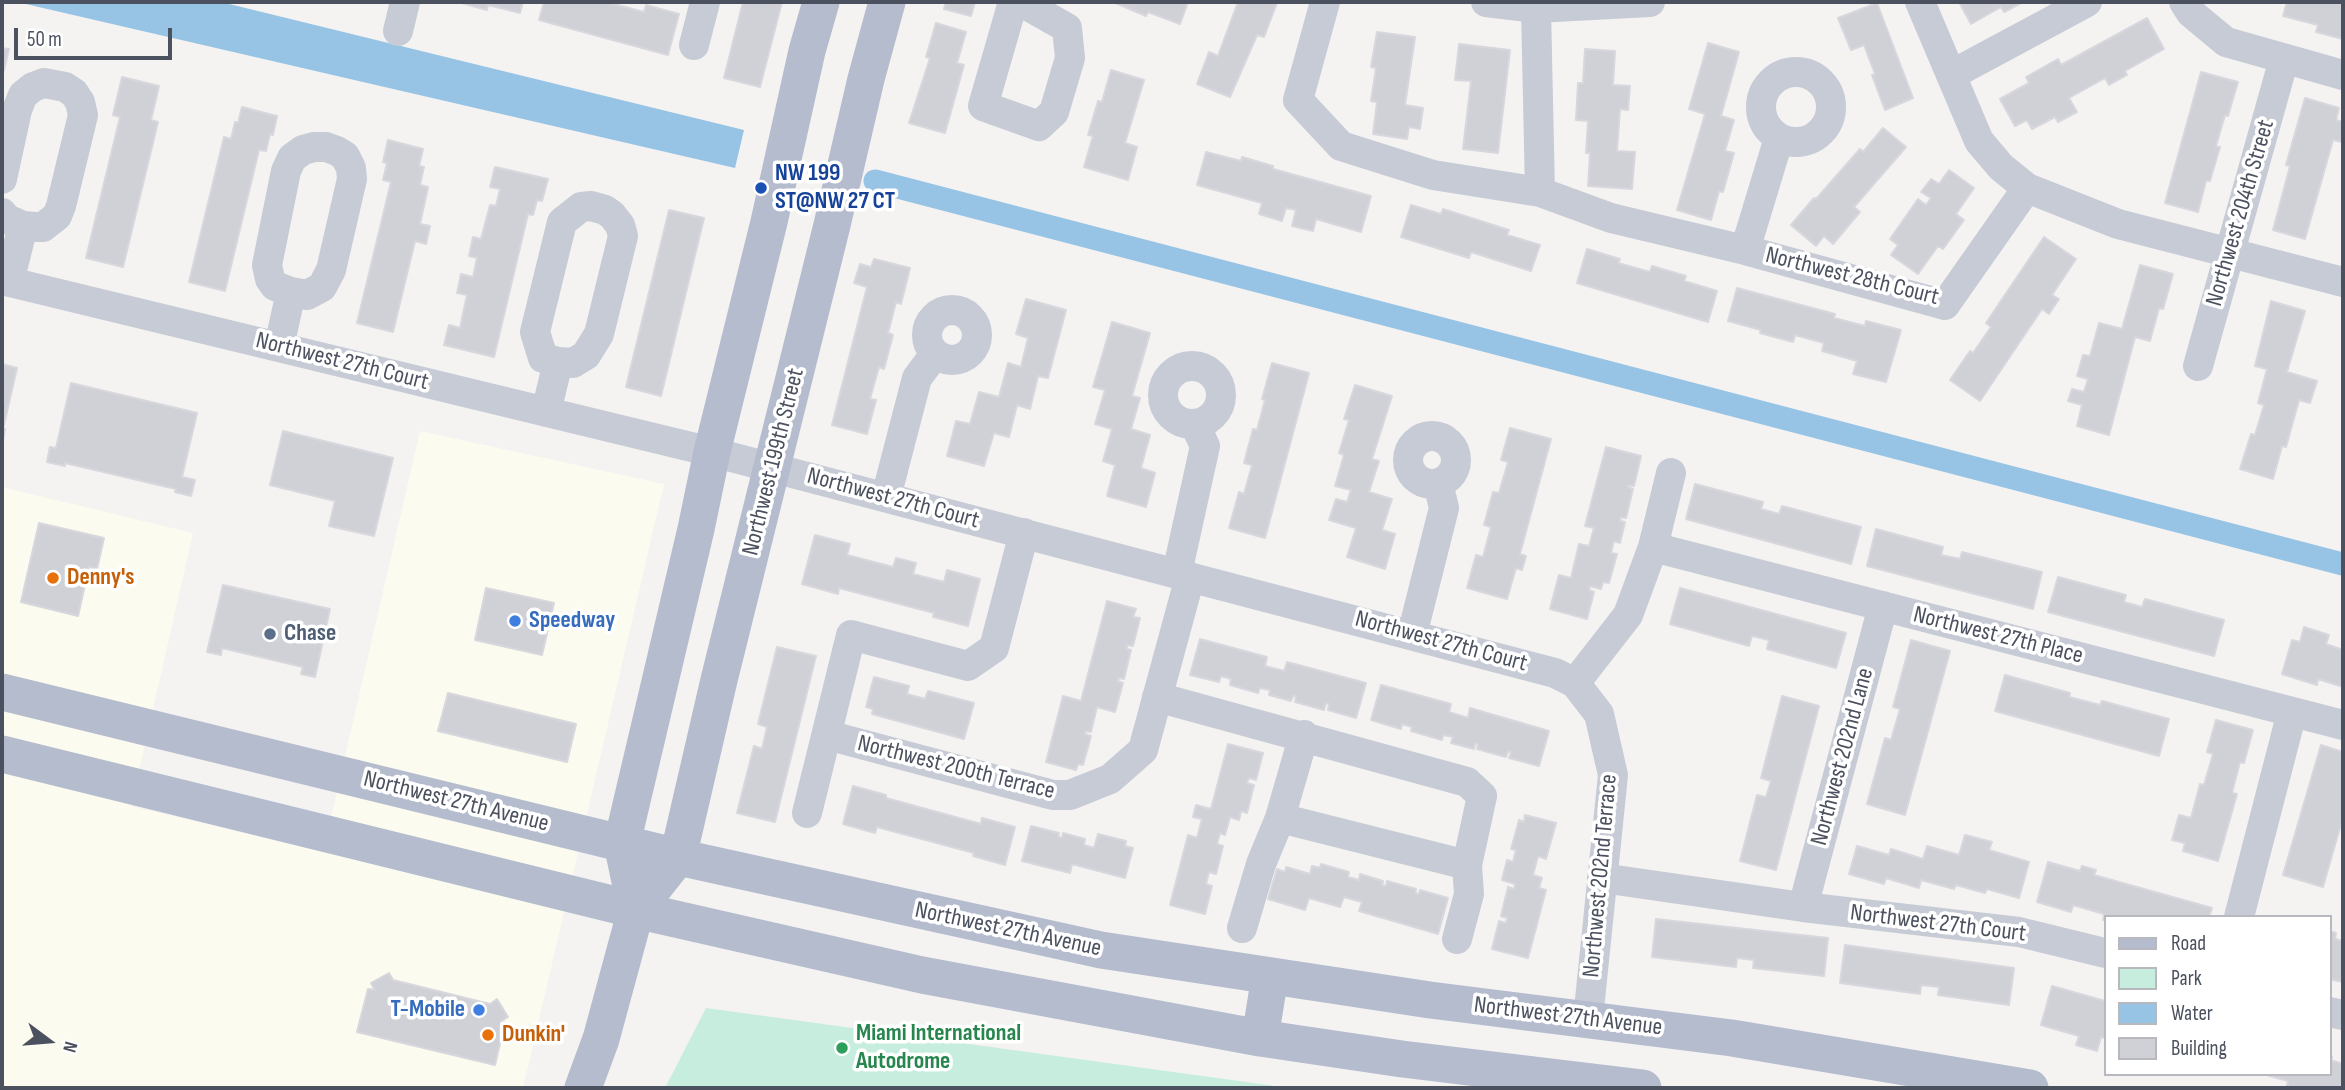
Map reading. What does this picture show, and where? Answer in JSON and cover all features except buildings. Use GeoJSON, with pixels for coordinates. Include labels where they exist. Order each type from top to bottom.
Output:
{"type":"FeatureCollection","features":[{"type":"Feature","properties":{"kind":"main road","name":"Northwest 199th Street"},"geometry":{"type":"LineString","coordinates":[[636,910],[622,843],[712,452],[821,2]]}},
{"type":"Feature","properties":{"kind":"main road","name":"Northwest 199th Street"},"geometry":{"type":"LineString","coordinates":[[583,1088],[601,1039],[636,910],[678,856],[887,2]]}},
{"type":"Feature","properties":{"kind":"main road","name":"Northwest 27th Avenue"},"geometry":{"type":"LineString","coordinates":[[2,692],[622,843],[1089,947],[1270,976],[1732,1038],[1889,1076],[2030,1088]]}},
{"type":"Feature","properties":{"kind":"main road"},"geometry":{"type":"LineString","coordinates":[[2,754],[636,910],[922,975],[1260,1038],[1402,1059],[1643,1088]]}},
{"type":"Feature","properties":{"kind":"main road"},"geometry":{"type":"LineString","coordinates":[[1260,1038],[1270,976]]}},
{"type":"Feature","properties":{"kind":"street"},"geometry":{"type":"LineString","coordinates":[[398,30],[405,2]]}},
{"type":"Feature","properties":{"kind":"street"},"geometry":{"type":"LineString","coordinates":[[694,45],[705,2]]}},
{"type":"Feature","properties":{"kind":"street"},"geometry":{"type":"LineString","coordinates":[[1013,2],[983,106],[1039,126],[1054,112],[1070,58],[1068,28],[1021,2]]}},
{"type":"Feature","properties":{"kind":"street","name":"Northwest 28th Court"},"geometry":{"type":"LineString","coordinates":[[1325,2],[1298,100],[1341,146],[1433,175],[1540,192],[1611,218],[1745,250],[1945,305],[2027,188]]}},
{"type":"Feature","properties":{"kind":"street"},"geometry":{"type":"LineString","coordinates":[[1486,2],[1536,8],[1650,2]]}},
{"type":"Feature","properties":{"kind":"street"},"geometry":{"type":"LineString","coordinates":[[1920,2],[1979,141],[2001,167],[2027,188],[2118,224],[2343,282]]}},
{"type":"Feature","properties":{"kind":"street"},"geometry":{"type":"LineString","coordinates":[[1951,75],[2087,2]]}},
{"type":"Feature","properties":{"kind":"street"},"geometry":{"type":"LineString","coordinates":[[2184,2],[2191,13],[2226,42],[2343,75]]}},
{"type":"Feature","properties":{"kind":"street"},"geometry":{"type":"LineString","coordinates":[[1536,8],[1540,192]]}},
{"type":"Feature","properties":{"kind":"street","name":"Northwest 204th Street"},"geometry":{"type":"LineString","coordinates":[[2198,366],[2284,59]]}},
{"type":"Feature","properties":{"kind":"street"},"geometry":{"type":"LineString","coordinates":[[2,178],[17,110],[23,95],[33,86],[44,83],[56,84],[74,93],[80,102],[83,115],[61,206],[57,216],[43,227],[13,219],[6,281]]}},
{"type":"Feature","properties":{"kind":"street","name":"Northwest 28th Court"},"geometry":{"type":"LineString","coordinates":[[1745,250],[1779,138]]}},
{"type":"Feature","properties":{"kind":"street"},"geometry":{"type":"LineString","coordinates":[[326,147],[345,156],[351,168],[352,179],[331,270],[322,287],[314,293],[307,295],[291,292],[275,286],[270,279],[267,265],[286,171],[292,158],[303,150],[326,147]]}},
{"type":"Feature","properties":{"kind":"street"},"geometry":{"type":"LineString","coordinates":[[592,206],[605,210],[620,225],[623,236],[599,334],[586,355],[573,363],[558,362],[544,358],[535,332],[562,222],[581,207],[592,206]]}},
{"type":"Feature","properties":{"kind":"street","name":"Northwest 27th Court"},"geometry":{"type":"LineString","coordinates":[[6,281],[773,467],[1555,673],[1575,683]]}},
{"type":"Feature","properties":{"kind":"street"},"geometry":{"type":"LineString","coordinates":[[279,347],[291,292]]}},
{"type":"Feature","properties":{"kind":"street"},"geometry":{"type":"LineString","coordinates":[[886,497],[917,378],[935,354]]}},
{"type":"Feature","properties":{"kind":"street"},"geometry":{"type":"LineString","coordinates":[[546,412],[558,362]]}},
{"type":"Feature","properties":{"kind":"street","name":"Northwest 200th Terrace"},"geometry":{"type":"LineString","coordinates":[[827,735],[1053,795],[1070,795],[1110,779],[1143,750],[1157,697],[1184,575],[1205,446],[1195,425]]}},
{"type":"Feature","properties":{"kind":"street"},"geometry":{"type":"LineString","coordinates":[[1575,683],[1628,615],[1653,547],[1671,473]]}},
{"type":"Feature","properties":{"kind":"street"},"geometry":{"type":"LineString","coordinates":[[1412,635],[1444,508],[1438,483]]}},
{"type":"Feature","properties":{"kind":"street"},"geometry":{"type":"LineString","coordinates":[[807,813],[851,635],[968,666],[994,648],[1024,533]]}},
{"type":"Feature","properties":{"kind":"street","name":"Northwest 27th Place"},"geometry":{"type":"LineString","coordinates":[[1653,547],[2343,725]]}},
{"type":"Feature","properties":{"kind":"street","name":"Northwest 202nd Lane"},"geometry":{"type":"LineString","coordinates":[[1804,907],[1883,606]]}},
{"type":"Feature","properties":{"kind":"street","name":"Northwest 202nd Terrace"},"geometry":{"type":"LineString","coordinates":[[1575,683],[1599,714],[1613,775],[1588,1019]]}},
{"type":"Feature","properties":{"kind":"street"},"geometry":{"type":"LineString","coordinates":[[1157,697],[1304,735],[1467,782],[1482,796],[1467,865],[1469,894],[1457,939]]}},
{"type":"Feature","properties":{"kind":"street"},"geometry":{"type":"LineString","coordinates":[[2240,915],[2292,712]]}},
{"type":"Feature","properties":{"kind":"street"},"geometry":{"type":"LineString","coordinates":[[1242,928],[1261,864],[1280,818],[1304,735]]}},
{"type":"Feature","properties":{"kind":"street"},"geometry":{"type":"LineString","coordinates":[[1280,818],[1467,865]]}},
{"type":"Feature","properties":{"kind":"street","name":"Northwest 27th Court"},"geometry":{"type":"LineString","coordinates":[[1602,878],[1804,907],[2019,932],[2104,953]]}},
{"type":"Feature","properties":{"kind":"shaded area"},"geometry":{"type":"Polygon","coordinates":[[[420,431],[664,484],[523,1088],[2,1088],[2,487],[193,533],[131,806],[323,852],[420,431]]]}},
{"type":"Feature","properties":{"kind":"green space","name":"Miami International Autodrome"},"geometry":{"type":"Polygon","coordinates":[[[706,1008],[1290,1088],[665,1088],[706,1008]]]}},
{"type":"Feature","properties":{"kind":"water"},"geometry":{"type":"Polygon","coordinates":[[[17,2],[221,2],[744,130],[735,168],[17,2]]]}},
{"type":"Feature","properties":{"kind":"waterway"},"geometry":{"type":"LineString","coordinates":[[875,181],[2343,564]]}},
{"type":"Feature","properties":{"kind":"place","name":"NW 199 ST@NW 27 CT"},"geometry":{"type":"Point","coordinates":[761,188]}},
{"type":"Feature","properties":{"kind":"place","name":"Denny's"},"geometry":{"type":"Point","coordinates":[53,578]}},
{"type":"Feature","properties":{"kind":"place","name":"Speedway"},"geometry":{"type":"Point","coordinates":[515,621]}},
{"type":"Feature","properties":{"kind":"place","name":"Chase"},"geometry":{"type":"Point","coordinates":[270,634]}},
{"type":"Feature","properties":{"kind":"place","name":"T-Mobile"},"geometry":{"type":"Point","coordinates":[479,1010]}},
{"type":"Feature","properties":{"kind":"place","name":"Dunkin'"},"geometry":{"type":"Point","coordinates":[488,1035]}},
{"type":"Feature","properties":{"kind":"place","name":"Miami International Autodrome"},"geometry":{"type":"Point","coordinates":[842,1048]}}]}
